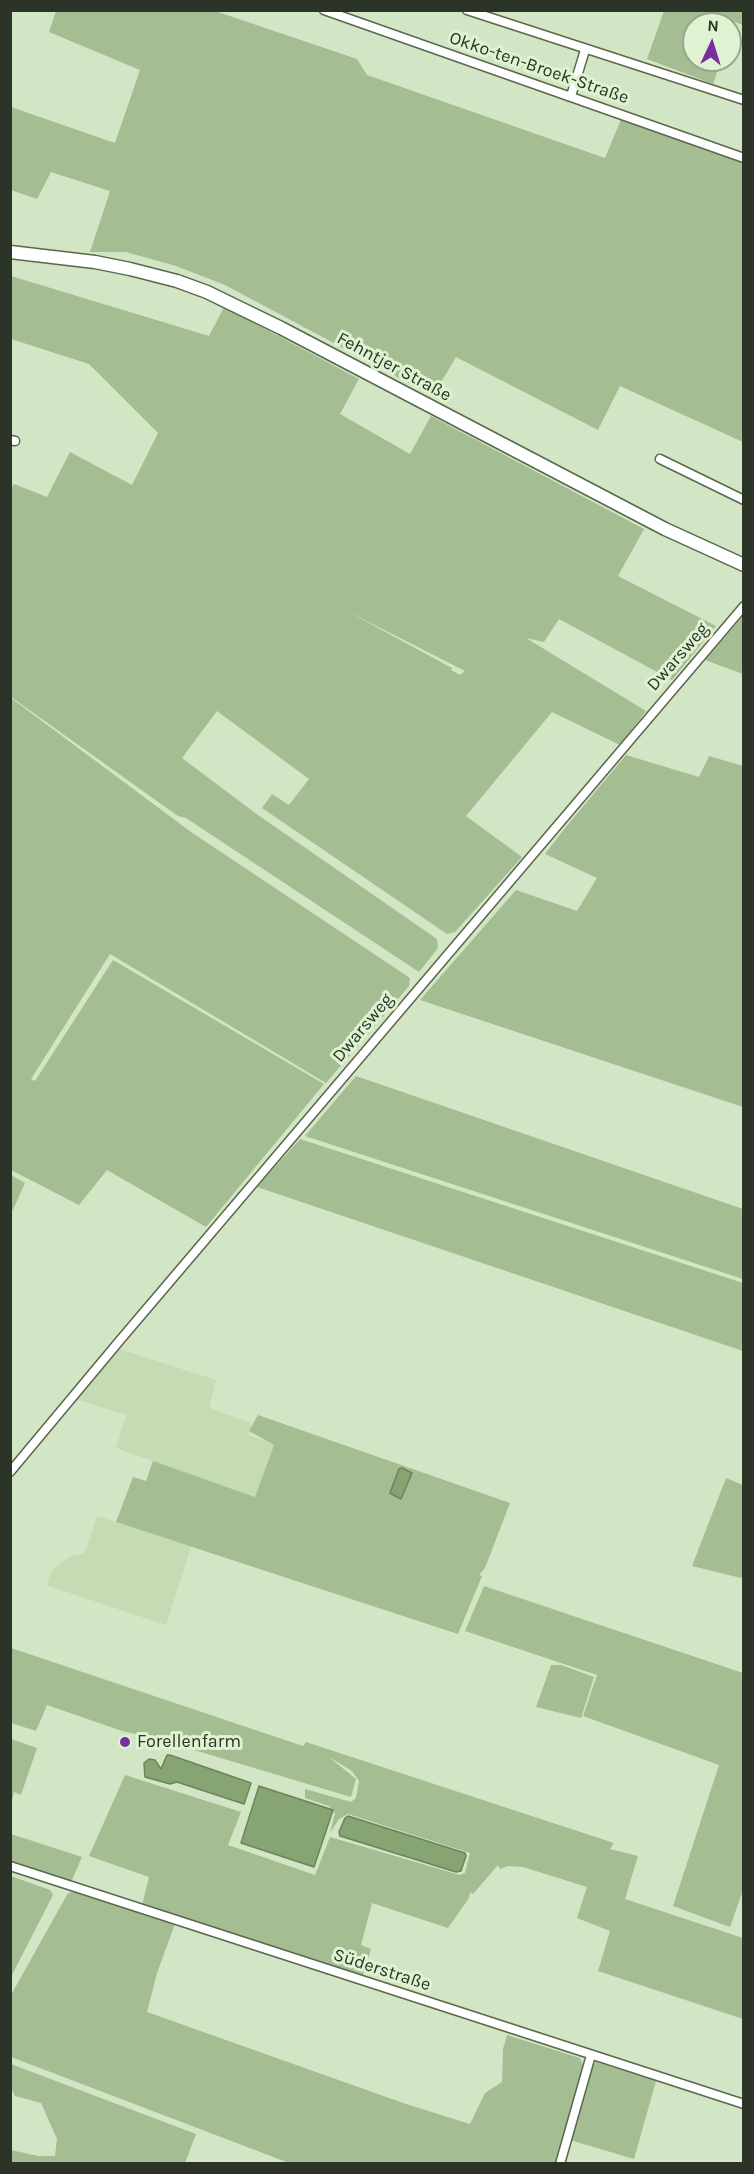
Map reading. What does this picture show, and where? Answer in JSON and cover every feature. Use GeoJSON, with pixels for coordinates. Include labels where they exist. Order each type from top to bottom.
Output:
{"type":"FeatureCollection","features":[{"type":"Feature","properties":{"kind":"street","name":"Okko-ten-Broek-Straße"},"geometry":{"type":"LineString","coordinates":[[324,10],[744,158]]}},
{"type":"Feature","properties":{"kind":"street"},"geometry":{"type":"LineString","coordinates":[[467,10],[744,100]]}},
{"type":"Feature","properties":{"kind":"street"},"geometry":{"type":"LineString","coordinates":[[571,96],[585,50]]}},
{"type":"Feature","properties":{"kind":"street","name":"Fehntjer Straße"},"geometry":{"type":"LineString","coordinates":[[10,252],[130,268],[177,281],[216,296],[271,322],[655,524],[744,565]]}},
{"type":"Feature","properties":{"kind":"street"},"geometry":{"type":"LineString","coordinates":[[660,459],[744,500]]}},
{"type":"Feature","properties":{"kind":"street","name":"Dwarsweg"},"geometry":{"type":"LineString","coordinates":[[10,1472],[744,606]]}},
{"type":"Feature","properties":{"kind":"street","name":"Süderstraße"},"geometry":{"type":"LineString","coordinates":[[10,1866],[744,2104]]}},
{"type":"Feature","properties":{"kind":"street"},"geometry":{"type":"LineString","coordinates":[[560,2163],[591,2055]]}},
{"type":"Feature","properties":{"kind":"shaded area"},"geometry":{"type":"Polygon","coordinates":[[[56,11],[215,11],[357,59],[367,75],[605,158],[622,117],[743,161],[743,442],[620,386],[598,430],[456,357],[433,396],[225,285],[176,266],[126,252],[90,252],[110,191],[51,172],[37,199],[11,190],[11,107],[115,143],[140,70],[49,32],[56,11]]]}},
{"type":"Feature","properties":{"kind":"shaded area"},"geometry":{"type":"Polygon","coordinates":[[[664,11],[743,11],[743,25],[742,12],[682,12],[682,72],[717,72],[713,84],[647,59],[664,11]]]}},
{"type":"Feature","properties":{"kind":"shaded area"},"geometry":{"type":"Polygon","coordinates":[[[11,276],[209,336],[224,307],[359,379],[340,414],[410,454],[431,416],[644,529],[618,576],[716,626],[672,680],[559,619],[544,642],[526,638],[646,711],[620,745],[552,712],[466,816],[522,857],[455,932],[447,934],[262,808],[272,794],[289,805],[309,779],[217,711],[182,758],[258,815],[437,939],[438,948],[419,972],[186,818],[178,816],[11,697],[10,491],[14,484],[47,497],[70,452],[132,485],[158,433],[89,364],[11,339],[11,276]],[[345,610],[452,668],[451,670],[460,675],[465,671],[345,610]]]}},
{"type":"Feature","properties":{"kind":"shaded area"},"geometry":{"type":"Polygon","coordinates":[[[743,616],[743,674],[705,660],[743,616]]]}},
{"type":"Feature","properties":{"kind":"shaded area"},"geometry":{"type":"Polygon","coordinates":[[[11,698],[191,832],[410,978],[409,986],[326,1083],[110,954],[31,1079],[35,1081],[113,960],[324,1084],[206,1227],[107,1170],[79,1205],[11,1170],[11,698]]]}},
{"type":"Feature","properties":{"kind":"shaded area"},"geometry":{"type":"Polygon","coordinates":[[[626,755],[699,777],[709,756],[743,766],[743,1107],[420,1000],[516,890],[577,911],[597,878],[545,854],[626,755]]]}},
{"type":"Feature","properties":{"kind":"shaded area"},"geometry":{"type":"Polygon","coordinates":[[[356,1076],[743,1209],[743,1279],[305,1136],[356,1076]]]}},
{"type":"Feature","properties":{"kind":"shaded area"},"geometry":{"type":"Polygon","coordinates":[[[300,1139],[743,1283],[743,1351],[257,1187],[300,1139]]]}},
{"type":"Feature","properties":{"kind":"shaded area"},"geometry":{"type":"Polygon","coordinates":[[[11,1175],[25,1183],[11,1214],[11,1175]]]}},
{"type":"Feature","properties":{"kind":"shaded area"},"geometry":{"type":"Polygon","coordinates":[[[120,1349],[216,1380],[209,1408],[251,1423],[249,1435],[274,1445],[255,1497],[116,1448],[126,1415],[76,1399],[120,1349]]]}},
{"type":"Feature","properties":{"kind":"shaded area"},"geometry":{"type":"Polygon","coordinates":[[[258,1415],[510,1503],[485,1568],[479,1575],[482,1576],[458,1634],[116,1522],[133,1477],[146,1481],[153,1461],[255,1497],[274,1445],[249,1431],[258,1415]]]}},
{"type":"Feature","properties":{"kind":"shaded area"},"geometry":{"type":"Polygon","coordinates":[[[402,1468],[412,1473],[401,1499],[390,1493],[399,1469],[402,1468]]]}},
{"type":"Feature","properties":{"kind":"shaded area"},"geometry":{"type":"Polygon","coordinates":[[[726,1478],[743,1485],[744,1573],[741,1578],[692,1566],[726,1478]]]}},
{"type":"Feature","properties":{"kind":"shaded area"},"geometry":{"type":"Polygon","coordinates":[[[97,1516],[191,1547],[166,1625],[46,1585],[53,1569],[71,1556],[85,1553],[97,1516]]]}},
{"type":"Feature","properties":{"kind":"shaded area"},"geometry":{"type":"Polygon","coordinates":[[[484,1586],[743,1673],[743,1890],[730,1927],[673,1906],[719,1765],[583,1716],[597,1675],[465,1631],[484,1586]]]}},
{"type":"Feature","properties":{"kind":"shaded area"},"geometry":{"type":"Polygon","coordinates":[[[11,1648],[303,1746],[306,1742],[614,1843],[610,1849],[638,1856],[625,1899],[743,1938],[743,2019],[598,1971],[610,1931],[577,1918],[587,1887],[523,1867],[508,1866],[500,1869],[498,1865],[473,1894],[470,1892],[469,1898],[448,1928],[372,1903],[361,1945],[371,1949],[363,1975],[142,1905],[149,1877],[89,1856],[125,1775],[241,1812],[228,1845],[315,1875],[330,1837],[460,1875],[465,1873],[470,1853],[348,1814],[339,1819],[330,1833],[335,1813],[329,1806],[305,1798],[305,1789],[351,1802],[356,1798],[359,1781],[352,1771],[329,1757],[356,1779],[351,1797],[154,1738],[122,1731],[47,1705],[36,1731],[11,1723],[11,1648]]]}},
{"type":"Feature","properties":{"kind":"shaded area"},"geometry":{"type":"Polygon","coordinates":[[[551,1665],[561,1665],[594,1677],[581,1718],[536,1707],[551,1665]]]}},
{"type":"Feature","properties":{"kind":"shaded area"},"geometry":{"type":"Polygon","coordinates":[[[11,1739],[37,1748],[21,1795],[14,1792],[11,1805],[11,1739]]]}},
{"type":"Feature","properties":{"kind":"shaded area"},"geometry":{"type":"Polygon","coordinates":[[[167,1755],[251,1783],[244,1804],[177,1782],[170,1784],[145,1777],[144,1763],[149,1759],[155,1760],[161,1769],[167,1755]]]}},
{"type":"Feature","properties":{"kind":"shaded area"},"geometry":{"type":"Polygon","coordinates":[[[259,1786],[333,1810],[314,1867],[241,1843],[259,1786]]]}},
{"type":"Feature","properties":{"kind":"shaded area"},"geometry":{"type":"Polygon","coordinates":[[[348,1816],[465,1853],[461,1871],[456,1872],[340,1836],[339,1832],[348,1816]]]}},
{"type":"Feature","properties":{"kind":"shaded area"},"geometry":{"type":"Polygon","coordinates":[[[11,1834],[82,1857],[72,1880],[69,1881],[11,1861],[11,1834]]]}},
{"type":"Feature","properties":{"kind":"shaded area"},"geometry":{"type":"Polygon","coordinates":[[[11,1876],[50,1890],[53,1895],[11,1977],[11,1876]]]}},
{"type":"Feature","properties":{"kind":"shaded area"},"geometry":{"type":"Polygon","coordinates":[[[73,1892],[175,1924],[157,1973],[147,2012],[406,2104],[470,2124],[485,2093],[502,2082],[503,2049],[507,2035],[580,2058],[583,2066],[555,2163],[289,2163],[11,2057],[11,1995],[68,1893],[73,1892]]]}},
{"type":"Feature","properties":{"kind":"shaded area"},"geometry":{"type":"Polygon","coordinates":[[[596,2062],[656,2081],[634,2159],[570,2140],[593,2065],[596,2062]]]}},
{"type":"Feature","properties":{"kind":"shaded area"},"geometry":{"type":"Polygon","coordinates":[[[11,2064],[196,2134],[185,2163],[11,2163],[11,2150],[38,2156],[55,2156],[57,2139],[41,2103],[15,2096],[11,2088],[11,2064]]]}},
{"type":"Feature","properties":{"kind":"place","name":"Forellenfarm"},"geometry":{"type":"Point","coordinates":[125,1742]}}]}
